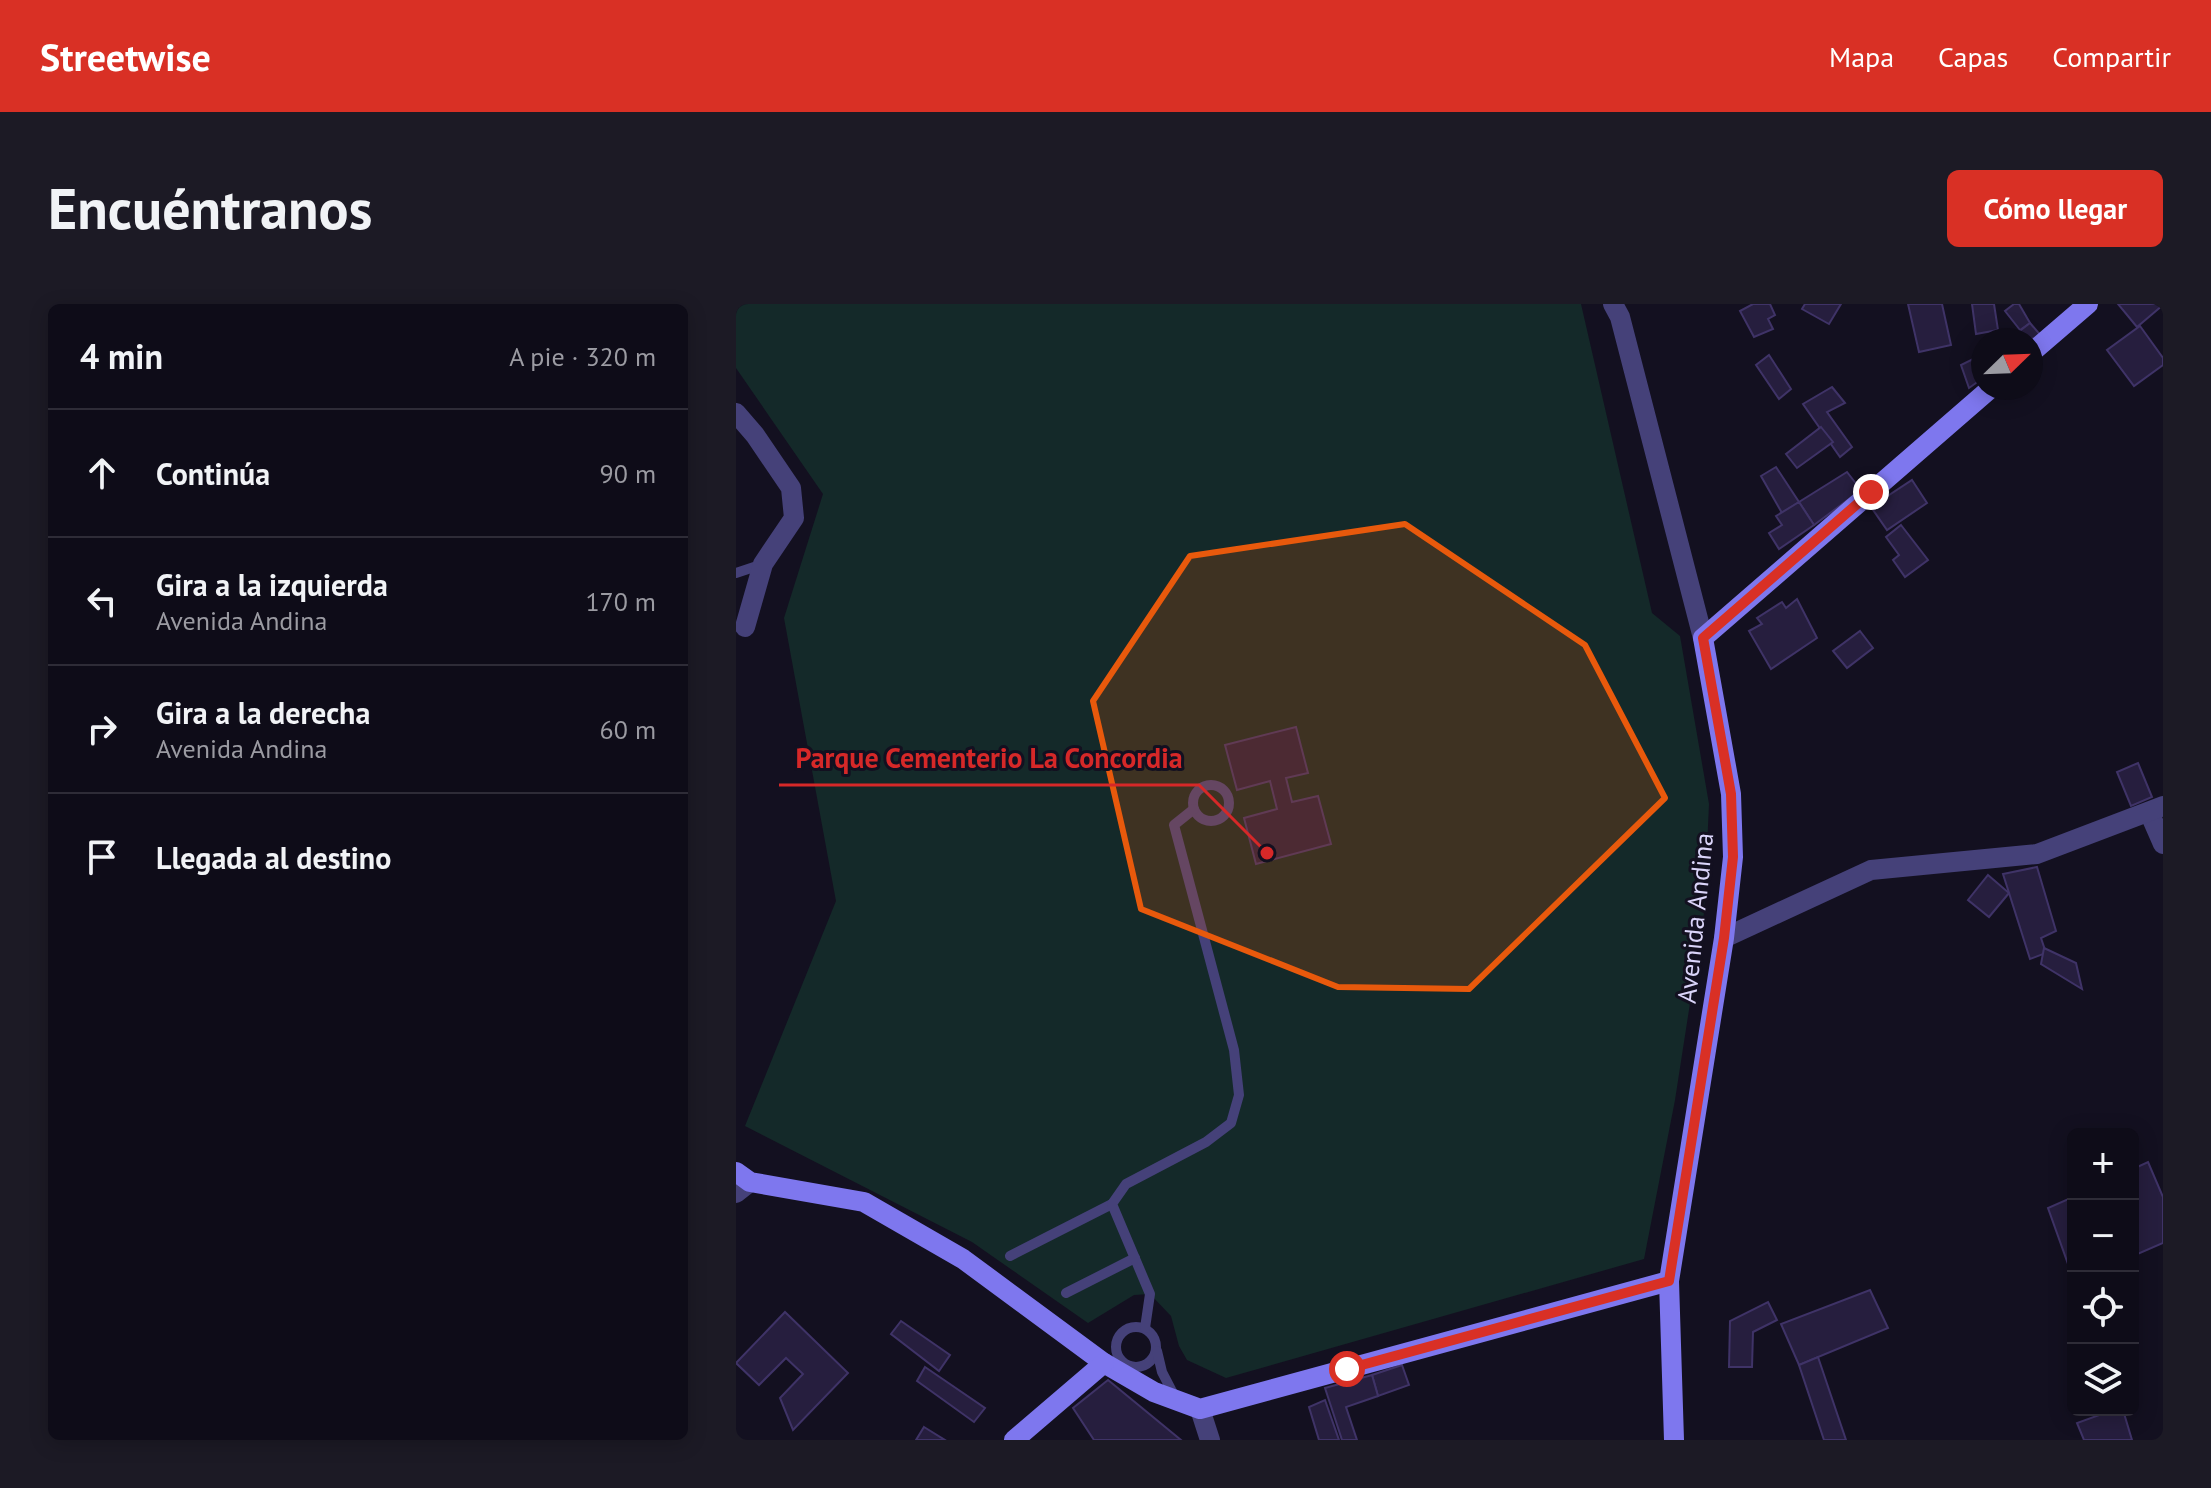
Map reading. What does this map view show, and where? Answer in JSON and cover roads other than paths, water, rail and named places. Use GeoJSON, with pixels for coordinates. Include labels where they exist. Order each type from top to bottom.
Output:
{"type":"FeatureCollection","features":[{"type":"Feature","properties":{"kind":"street"},"geometry":{"type":"LineString","coordinates":[[1613,304],[1620,317],[1649,423],[1703,638],[1977,400]]}},
{"type":"Feature","properties":{"kind":"street"},"geometry":{"type":"LineString","coordinates":[[2043,343],[2088,304]]}},
{"type":"Feature","properties":{"kind":"street"},"geometry":{"type":"LineString","coordinates":[[736,413],[791,488],[794,518],[763,564],[745,627]]}},
{"type":"Feature","properties":{"kind":"street","name":"Avenida Andina"},"geometry":{"type":"LineString","coordinates":[[1674,1440],[1669,1281],[1724,938],[1733,857],[1731,794],[1703,638]]}},
{"type":"Feature","properties":{"kind":"street"},"geometry":{"type":"LineString","coordinates":[[1724,938],[1871,870],[2037,854],[2156,809],[2163,844]]}},
{"type":"Feature","properties":{"kind":"street"},"geometry":{"type":"LineString","coordinates":[[741,1182],[864,1202],[963,1259],[1104,1363],[1154,1392],[1200,1409],[1669,1281]]}},
{"type":"Feature","properties":{"kind":"street"},"geometry":{"type":"LineString","coordinates":[[1014,1440],[1104,1363]]}},
{"type":"Feature","properties":{"kind":"street"},"geometry":{"type":"LineString","coordinates":[[1200,1409],[1210,1440]]}},
{"type":"Feature","properties":{"kind":"lane"},"geometry":{"type":"LineString","coordinates":[[736,573],[763,564]]}},
{"type":"Feature","properties":{"kind":"lane"},"geometry":{"type":"LineString","coordinates":[[1010,1256],[1112,1204],[1126,1184],[1206,1142],[1231,1123],[1239,1095],[1234,1050],[1174,825],[1194,809]]}},
{"type":"Feature","properties":{"kind":"lane"},"geometry":{"type":"LineString","coordinates":[[1112,1204],[1150,1294],[1145,1328]]}},
{"type":"Feature","properties":{"kind":"lane"},"geometry":{"type":"LineString","coordinates":[[1066,1293],[1135,1258]]}},
{"type":"Feature","properties":{"kind":"lane"},"geometry":{"type":"LineString","coordinates":[[1157,1350],[1151,1361],[1140,1367],[1104,1363],[1120,1335],[1131,1327],[1145,1328],[1154,1337],[1157,1350],[1162,1372],[1177,1401]]}},
{"type":"Feature","properties":{"kind":"lane"},"geometry":{"type":"LineString","coordinates":[[1117,1341],[1118,1355],[1133,1367]]}},
{"type":"Feature","properties":{"kind":"place","name":"Parque Cementerio La Concordia"},"geometry":{"type":"Point","coordinates":[1267,853]}}]}
